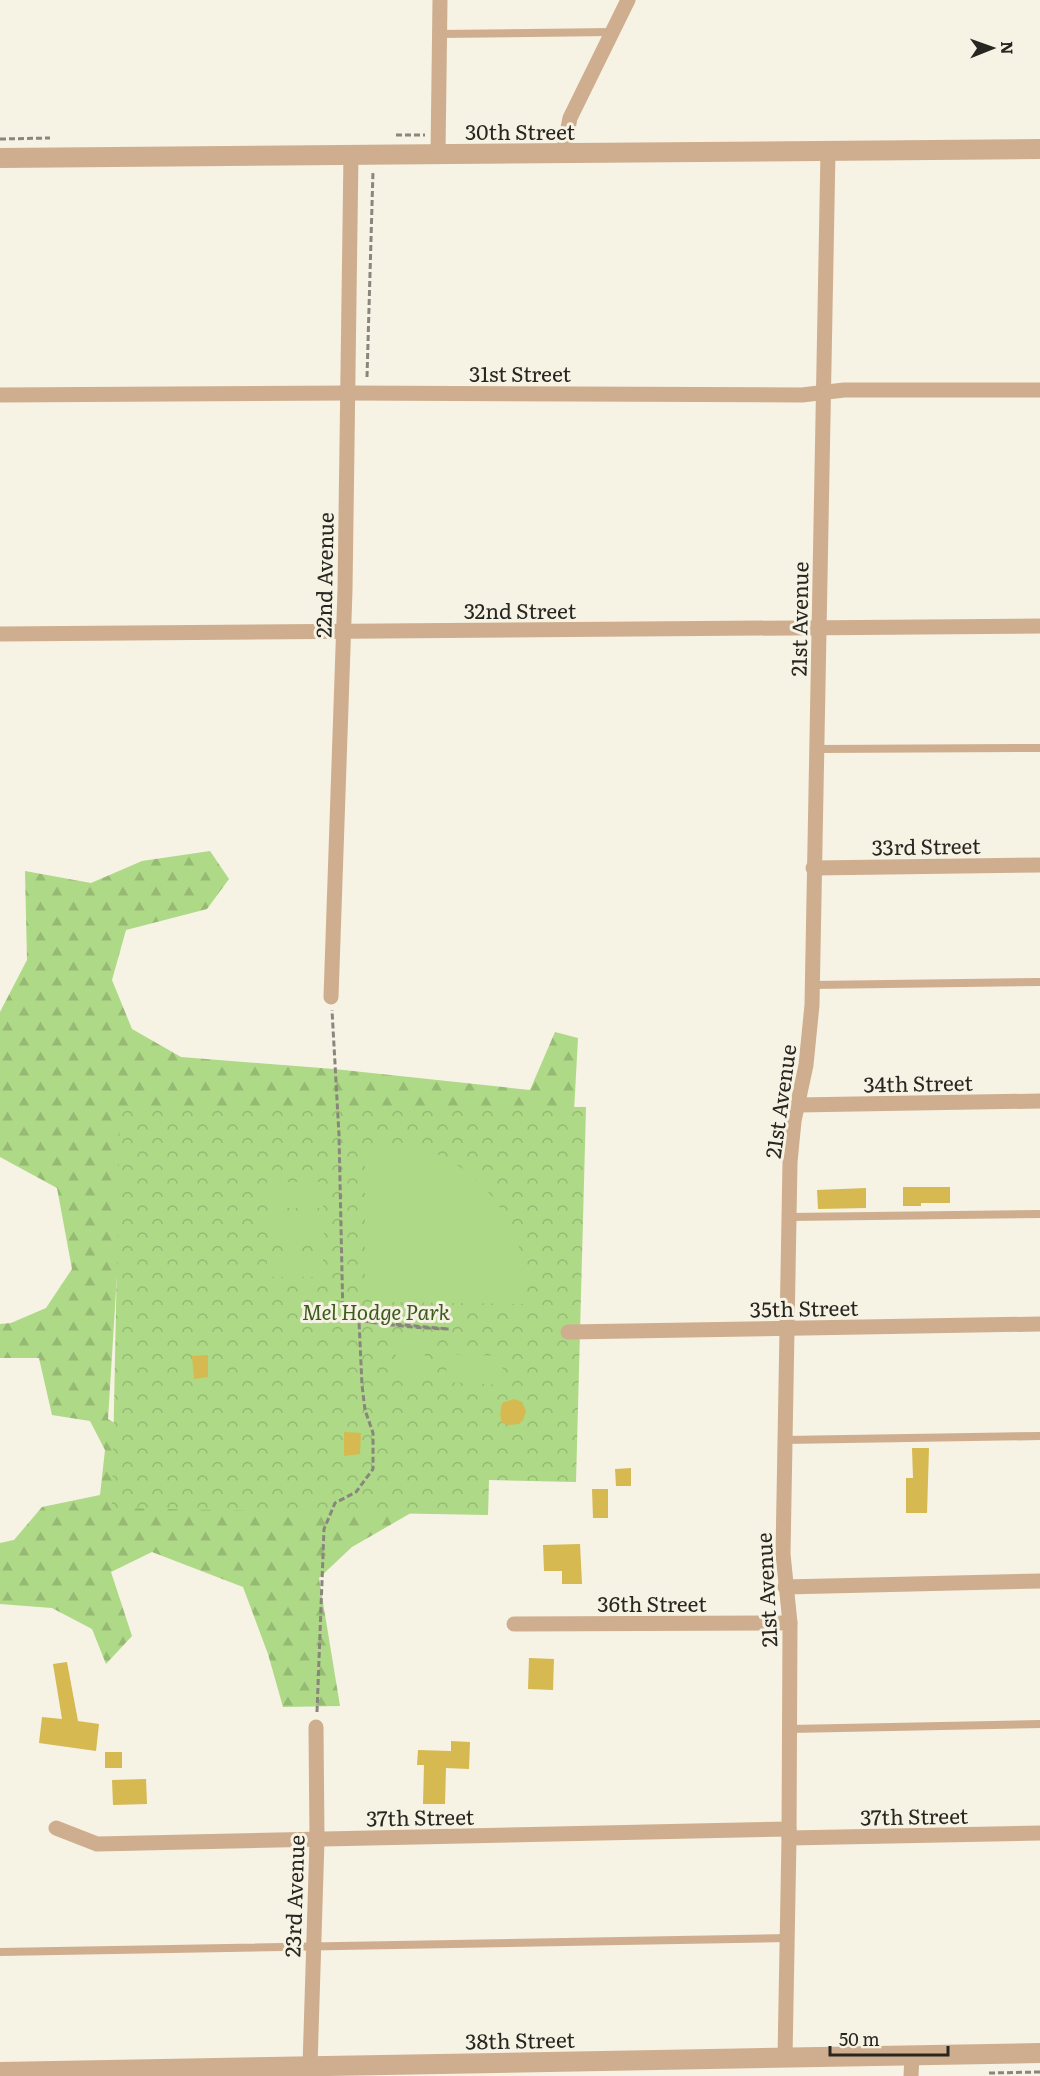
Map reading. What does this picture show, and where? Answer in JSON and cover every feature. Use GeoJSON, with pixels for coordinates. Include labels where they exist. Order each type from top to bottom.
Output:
{"type":"FeatureCollection","features":[{"type":"Feature","properties":{"kind":"street"},"geometry":{"type":"LineString","coordinates":[[438,154],[440,0]]}},
{"type":"Feature","properties":{"kind":"street"},"geometry":{"type":"LineString","coordinates":[[563,154],[570,118],[628,0]]}},
{"type":"Feature","properties":{"kind":"street","name":"30th Street"},"geometry":{"type":"LineString","coordinates":[[0,158],[351,153],[563,154],[1040,149]]}},
{"type":"Feature","properties":{"kind":"street","name":"21st Avenue"},"geometry":{"type":"LineString","coordinates":[[785,2058],[790,1623],[783,1554],[790,1162],[794,1121],[806,1065],[812,1005],[828,151]]}},
{"type":"Feature","properties":{"kind":"street","name":"22nd Avenue"},"geometry":{"type":"LineString","coordinates":[[331,997],[344,631],[351,153]]}},
{"type":"Feature","properties":{"kind":"street","name":"31st Street"},"geometry":{"type":"LineString","coordinates":[[0,395],[348,393],[802,395],[844,390],[1040,390]]}},
{"type":"Feature","properties":{"kind":"street","name":"32nd Street"},"geometry":{"type":"LineString","coordinates":[[0,634],[1040,626]]}},
{"type":"Feature","properties":{"kind":"street","name":"33rd Street"},"geometry":{"type":"LineString","coordinates":[[813,868],[1040,865]]}},
{"type":"Feature","properties":{"kind":"street","name":"34th Street"},"geometry":{"type":"LineString","coordinates":[[797,1105],[1040,1101]]}},
{"type":"Feature","properties":{"kind":"street","name":"35th Street"},"geometry":{"type":"LineString","coordinates":[[568,1332],[1040,1324]]}},
{"type":"Feature","properties":{"kind":"street"},"geometry":{"type":"LineString","coordinates":[[785,1587],[1040,1581]]}},
{"type":"Feature","properties":{"kind":"street","name":"36th Street"},"geometry":{"type":"LineString","coordinates":[[514,1624],[790,1623]]}},
{"type":"Feature","properties":{"kind":"street","name":"23rd Avenue"},"geometry":{"type":"LineString","coordinates":[[310,2066],[317,1840],[316,1727]]}},
{"type":"Feature","properties":{"kind":"street","name":"37th Street"},"geometry":{"type":"LineString","coordinates":[[56,1828],[96,1844],[789,1834],[1040,1833]]}},
{"type":"Feature","properties":{"kind":"street","name":"38th Street"},"geometry":{"type":"LineString","coordinates":[[0,2072],[310,2066],[418,2070],[785,2058],[1040,2053]]}},
{"type":"Feature","properties":{"kind":"street"},"geometry":{"type":"LineString","coordinates":[[911,2076],[912,2056]]}},
{"type":"Feature","properties":{"kind":"lane"},"geometry":{"type":"LineString","coordinates":[[439,34],[612,32]]}},
{"type":"Feature","properties":{"kind":"lane"},"geometry":{"type":"LineString","coordinates":[[816,749],[1040,748]]}},
{"type":"Feature","properties":{"kind":"lane"},"geometry":{"type":"LineString","coordinates":[[812,985],[1040,982]]}},
{"type":"Feature","properties":{"kind":"lane"},"geometry":{"type":"LineString","coordinates":[[789,1217],[1040,1214]]}},
{"type":"Feature","properties":{"kind":"lane"},"geometry":{"type":"LineString","coordinates":[[784,1440],[1040,1436]]}},
{"type":"Feature","properties":{"kind":"lane"},"geometry":{"type":"LineString","coordinates":[[790,1729],[1040,1724]]}},
{"type":"Feature","properties":{"kind":"lane"},"geometry":{"type":"LineString","coordinates":[[0,1952],[787,1938]]}},
{"type":"Feature","properties":{"kind":"path"},"geometry":{"type":"LineString","coordinates":[[367,377],[374,154]]}},
{"type":"Feature","properties":{"kind":"path"},"geometry":{"type":"LineString","coordinates":[[331,997],[339,1136],[343,1318],[359,1321],[402,1327],[449,1329],[359,1321]]}},
{"type":"Feature","properties":{"kind":"path"},"geometry":{"type":"LineString","coordinates":[[316,1727],[324,1529],[335,1503],[356,1492],[373,1469],[373,1433],[365,1410],[359,1321]]}},
{"type":"Feature","properties":{"kind":"green space"},"geometry":{"type":"Polygon","coordinates":[[[210,851],[229,879],[207,909],[126,930],[112,980],[132,1029],[181,1057],[334,1069],[530,1090],[555,1032],[578,1038],[574,1111],[126,1131],[108,1419],[165,1454],[423,1506],[352,1547],[319,1578],[340,1706],[283,1707],[268,1654],[243,1587],[152,1552],[111,1572],[132,1636],[106,1664],[92,1629],[52,1608],[0,1604],[0,1543],[14,1540],[42,1507],[100,1495],[105,1450],[90,1421],[52,1415],[39,1358],[0,1358],[0,1324],[11,1323],[46,1308],[72,1269],[57,1188],[0,1157],[0,1012],[27,960],[25,871],[91,883],[142,861],[210,851]]]}},
{"type":"Feature","properties":{"kind":"green space","name":"Mel Hodge Park"},"geometry":{"type":"Polygon","coordinates":[[[586,1107],[576,1482],[489,1480],[488,1515],[112,1508],[120,1109],[586,1107]]]}},
{"type":"Feature","properties":{"kind":"green space"},"geometry":{"type":"Polygon","coordinates":[[[365,1145],[402,1145],[428,1151],[447,1159],[481,1185],[507,1219],[516,1238],[524,1269],[524,1304],[378,1302],[365,1289],[365,1145]]]}},
{"type":"Feature","properties":{"kind":"green space"},"geometry":{"type":"Polygon","coordinates":[[[267,1182],[323,1182],[323,1208],[267,1208],[267,1182]]]}},
{"type":"Feature","properties":{"kind":"green space"},"geometry":{"type":"Polygon","coordinates":[[[268,1217],[324,1217],[324,1242],[268,1243],[268,1217]]]}},
{"type":"Feature","properties":{"kind":"green space"},"geometry":{"type":"Polygon","coordinates":[[[323,1251],[323,1277],[267,1277],[267,1252],[323,1251]]]}},
{"type":"Feature","properties":{"kind":"green space"},"geometry":{"type":"Polygon","coordinates":[[[396,1337],[424,1337],[426,1377],[396,1377],[396,1337]]]}},
{"type":"Feature","properties":{"kind":"green space"},"geometry":{"type":"Polygon","coordinates":[[[447,1354],[503,1356],[502,1385],[446,1382],[447,1354]]]}},
{"type":"Feature","properties":{"kind":"building"},"geometry":{"type":"Polygon","coordinates":[[[903,1187],[950,1187],[950,1203],[921,1203],[921,1206],[903,1206],[903,1187]]]}},
{"type":"Feature","properties":{"kind":"building"},"geometry":{"type":"Polygon","coordinates":[[[866,1188],[866,1208],[818,1209],[817,1190],[866,1188]]]}},
{"type":"Feature","properties":{"kind":"building"},"geometry":{"type":"Polygon","coordinates":[[[208,1355],[208,1377],[194,1379],[192,1356],[208,1355]]]}},
{"type":"Feature","properties":{"kind":"building"},"geometry":{"type":"Polygon","coordinates":[[[514,1399],[522,1402],[526,1411],[523,1420],[519,1424],[502,1423],[500,1414],[502,1403],[514,1399]]]}},
{"type":"Feature","properties":{"kind":"building"},"geometry":{"type":"Polygon","coordinates":[[[344,1432],[361,1433],[360,1454],[344,1456],[344,1432]]]}},
{"type":"Feature","properties":{"kind":"building"},"geometry":{"type":"Polygon","coordinates":[[[912,1448],[929,1448],[927,1513],[906,1513],[906,1478],[913,1478],[912,1448]]]}},
{"type":"Feature","properties":{"kind":"building"},"geometry":{"type":"Polygon","coordinates":[[[631,1468],[631,1486],[616,1486],[615,1469],[631,1468]]]}},
{"type":"Feature","properties":{"kind":"building"},"geometry":{"type":"Polygon","coordinates":[[[592,1489],[608,1489],[608,1518],[593,1518],[592,1489]]]}},
{"type":"Feature","properties":{"kind":"building"},"geometry":{"type":"Polygon","coordinates":[[[580,1544],[582,1584],[562,1584],[562,1571],[544,1571],[543,1545],[580,1544]]]}},
{"type":"Feature","properties":{"kind":"building"},"geometry":{"type":"Polygon","coordinates":[[[529,1658],[554,1659],[553,1690],[528,1689],[529,1658]]]}},
{"type":"Feature","properties":{"kind":"building"},"geometry":{"type":"Polygon","coordinates":[[[67,1662],[78,1721],[99,1724],[96,1751],[39,1743],[42,1717],[62,1719],[53,1664],[67,1662]]]}},
{"type":"Feature","properties":{"kind":"building"},"geometry":{"type":"Polygon","coordinates":[[[451,1741],[470,1742],[469,1769],[446,1768],[445,1804],[423,1804],[424,1765],[417,1765],[418,1750],[451,1751],[451,1741]]]}},
{"type":"Feature","properties":{"kind":"building"},"geometry":{"type":"Polygon","coordinates":[[[105,1752],[122,1752],[122,1768],[105,1768],[105,1752]]]}},
{"type":"Feature","properties":{"kind":"building"},"geometry":{"type":"Polygon","coordinates":[[[146,1779],[147,1804],[113,1805],[112,1780],[146,1779]]]}}]}
